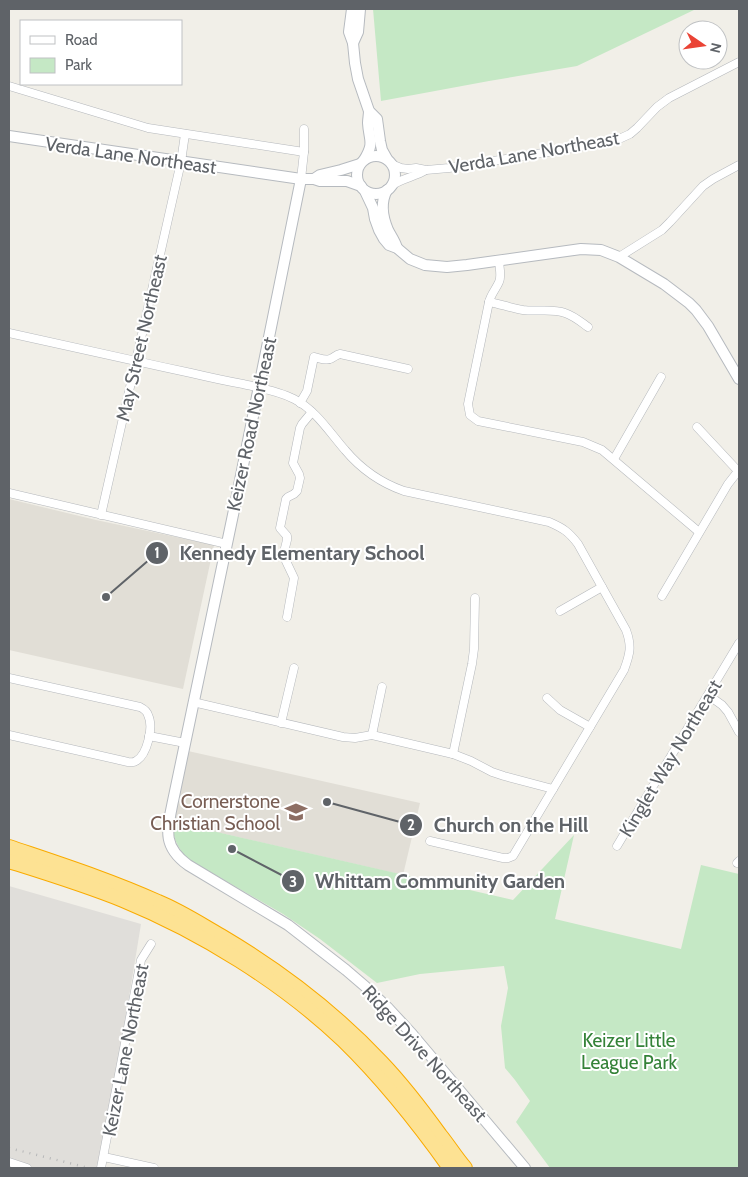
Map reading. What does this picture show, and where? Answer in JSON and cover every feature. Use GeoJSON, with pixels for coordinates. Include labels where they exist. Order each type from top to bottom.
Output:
{"type":"FeatureCollection","features":[{"type":"Feature","properties":{"kind":"highway"},"geometry":{"type":"LineString","coordinates":[[9,847],[96,876],[159,902],[203,925],[274,969],[313,998],[359,1039],[376,1057],[426,1115],[460,1167]]}},
{"type":"Feature","properties":{"kind":"highway"},"geometry":{"type":"LineString","coordinates":[[9,861],[96,890],[159,916],[202,939],[260,975],[304,1007],[348,1046],[391,1092],[428,1137],[460,1167]]}},
{"type":"Feature","properties":{"kind":"street"},"geometry":{"type":"LineString","coordinates":[[356,12],[349,32],[353,43],[358,79],[369,111],[376,119],[382,150],[395,175],[394,181],[383,200],[383,213],[397,248]]}},
{"type":"Feature","properties":{"kind":"street","name":"Verda Lane Northeast"},"geometry":{"type":"LineString","coordinates":[[389,162],[401,168],[426,170],[449,168],[619,140],[630,134],[669,98],[739,62]]}},
{"type":"Feature","properties":{"kind":"street"},"geometry":{"type":"LineString","coordinates":[[9,86],[148,128],[304,152]]}},
{"type":"Feature","properties":{"kind":"street"},"geometry":{"type":"LineString","coordinates":[[369,111],[368,124],[371,142],[369,153],[358,169],[357,175],[358,181],[373,208],[379,230],[389,245],[397,248],[410,259],[430,266],[447,267],[582,249],[600,250],[619,257],[664,284],[696,310],[708,326],[739,379]]}},
{"type":"Feature","properties":{"kind":"street"},"geometry":{"type":"LineString","coordinates":[[301,180],[304,129]]}},
{"type":"Feature","properties":{"kind":"street","name":"May Street Northeast"},"geometry":{"type":"LineString","coordinates":[[101,515],[181,162],[185,134]]}},
{"type":"Feature","properties":{"kind":"street","name":"Verda Lane Northeast"},"geometry":{"type":"LineString","coordinates":[[9,136],[301,180],[314,179],[320,175],[362,162]]}},
{"type":"Feature","properties":{"kind":"street"},"geometry":{"type":"LineString","coordinates":[[362,162],[376,156],[382,157],[389,162]]}},
{"type":"Feature","properties":{"kind":"street"},"geometry":{"type":"LineString","coordinates":[[619,257],[662,230],[703,186],[739,165]]}},
{"type":"Feature","properties":{"kind":"street","name":"Verda Lane Northeast"},"geometry":{"type":"LineString","coordinates":[[389,188],[399,181],[418,175],[426,170]]}},
{"type":"Feature","properties":{"kind":"street","name":"Verda Lane Northeast"},"geometry":{"type":"LineString","coordinates":[[314,179],[320,182],[347,181],[363,189]]}},
{"type":"Feature","properties":{"kind":"street","name":"Keizer Road Northeast"},"geometry":{"type":"LineString","coordinates":[[170,844],[168,833],[169,818],[301,180]]}},
{"type":"Feature","properties":{"kind":"street"},"geometry":{"type":"LineString","coordinates":[[363,189],[376,194],[382,193],[389,188]]}},
{"type":"Feature","properties":{"kind":"street"},"geometry":{"type":"LineString","coordinates":[[499,260],[499,282],[490,297],[468,404],[470,415],[478,420],[583,442],[602,450],[699,532]]}},
{"type":"Feature","properties":{"kind":"street"},"geometry":{"type":"LineString","coordinates":[[489,302],[521,310],[565,313],[577,319],[588,328]]}},
{"type":"Feature","properties":{"kind":"street"},"geometry":{"type":"LineString","coordinates":[[9,333],[286,395],[312,412],[358,464],[372,475],[393,487],[549,522],[570,534],[578,544],[630,639],[631,649],[624,670],[513,856],[503,858],[430,841]]}},
{"type":"Feature","properties":{"kind":"street"},"geometry":{"type":"LineString","coordinates":[[300,403],[308,386],[314,358],[328,360],[340,354],[408,369]]}},
{"type":"Feature","properties":{"kind":"street"},"geometry":{"type":"LineString","coordinates":[[614,459],[661,377]]}},
{"type":"Feature","properties":{"kind":"street"},"geometry":{"type":"LineString","coordinates":[[287,617],[294,578],[284,555],[286,536],[280,528],[286,499],[297,491],[300,478],[293,463],[300,428],[312,412]]}},
{"type":"Feature","properties":{"kind":"street"},"geometry":{"type":"LineString","coordinates":[[662,596],[728,484],[739,470],[696,427]]}},
{"type":"Feature","properties":{"kind":"street"},"geometry":{"type":"LineString","coordinates":[[9,494],[227,544]]}},
{"type":"Feature","properties":{"kind":"street"},"geometry":{"type":"LineString","coordinates":[[560,611],[602,587]]}},
{"type":"Feature","properties":{"kind":"street"},"geometry":{"type":"LineString","coordinates":[[453,754],[474,650],[475,598]]}},
{"type":"Feature","properties":{"kind":"street","name":"Kinglet Way Northeast"},"geometry":{"type":"LineString","coordinates":[[617,846],[739,643]]}},
{"type":"Feature","properties":{"kind":"street"},"geometry":{"type":"LineString","coordinates":[[281,723],[294,668]]}},
{"type":"Feature","properties":{"kind":"street"},"geometry":{"type":"LineString","coordinates":[[9,678],[140,707],[148,714],[150,720],[147,744],[136,761],[128,762],[9,736]]}},
{"type":"Feature","properties":{"kind":"street"},"geometry":{"type":"LineString","coordinates":[[372,735],[382,688]]}},
{"type":"Feature","properties":{"kind":"street"},"geometry":{"type":"LineString","coordinates":[[708,695],[728,712],[739,732]]}},
{"type":"Feature","properties":{"kind":"street"},"geometry":{"type":"LineString","coordinates":[[547,698],[560,710],[590,727]]}},
{"type":"Feature","properties":{"kind":"street"},"geometry":{"type":"LineString","coordinates":[[193,702],[343,737],[356,738],[372,735],[453,754],[492,772],[553,789]]}},
{"type":"Feature","properties":{"kind":"street"},"geometry":{"type":"LineString","coordinates":[[149,736],[185,744]]}},
{"type":"Feature","properties":{"kind":"street","name":"Ridge Drive Northeast"},"geometry":{"type":"LineString","coordinates":[[170,844],[175,853],[188,866],[288,926],[367,988],[423,1046],[525,1168]]}},
{"type":"Feature","properties":{"kind":"street","name":"Keizer Lane Northeast"},"geometry":{"type":"LineString","coordinates":[[104,1157],[141,960],[151,944]]}},
{"type":"Feature","properties":{"kind":"street"},"geometry":{"type":"LineString","coordinates":[[101,1168],[104,1157],[154,1168]]}},
{"type":"Feature","properties":{"kind":"street"},"geometry":{"type":"LineString","coordinates":[[9,1162],[27,1168]]}},
{"type":"Feature","properties":{"kind":"shaded area"},"geometry":{"type":"Polygon","coordinates":[[[9,499],[214,545],[183,689],[9,650],[9,499]]]}},
{"type":"Feature","properties":{"kind":"shaded area","name":"Cornerstone Christian School"},"geometry":{"type":"Polygon","coordinates":[[[188,751],[420,803],[403,875],[173,822],[188,751]]]}},
{"type":"Feature","properties":{"kind":"shaded area"},"geometry":{"type":"Polygon","coordinates":[[[9,886],[141,924],[101,1168],[9,1168],[9,886]]]}},
{"type":"Feature","properties":{"kind":"green space"},"geometry":{"type":"Polygon","coordinates":[[[373,9],[696,9],[577,66],[381,101],[373,9]]]}},
{"type":"Feature","properties":{"kind":"green space","name":"Keizer Little League Park"},"geometry":{"type":"Polygon","coordinates":[[[173,822],[513,900],[574,835],[555,919],[681,949],[701,865],[739,874],[739,1168],[550,1168],[516,1122],[530,1101],[505,1068],[501,1026],[508,988],[504,966],[420,974],[377,983],[320,939],[283,914],[186,858],[173,833],[173,822]]]}},
{"type":"Feature","properties":{"kind":"railway"},"geometry":{"type":"LineString","coordinates":[[9,1148],[89,1168]]}},
{"type":"Feature","properties":{"kind":"place","name":"Kennedy Elementary School"},"geometry":{"type":"Point","coordinates":[106,597]}},
{"type":"Feature","properties":{"kind":"place","name":"Church on the Hill"},"geometry":{"type":"Point","coordinates":[327,802]}},
{"type":"Feature","properties":{"kind":"place","name":"Cornerstone Christian School"},"geometry":{"type":"Point","coordinates":[296,812]}},
{"type":"Feature","properties":{"kind":"place","name":"Whittam Community Garden"},"geometry":{"type":"Point","coordinates":[232,849]}}]}
